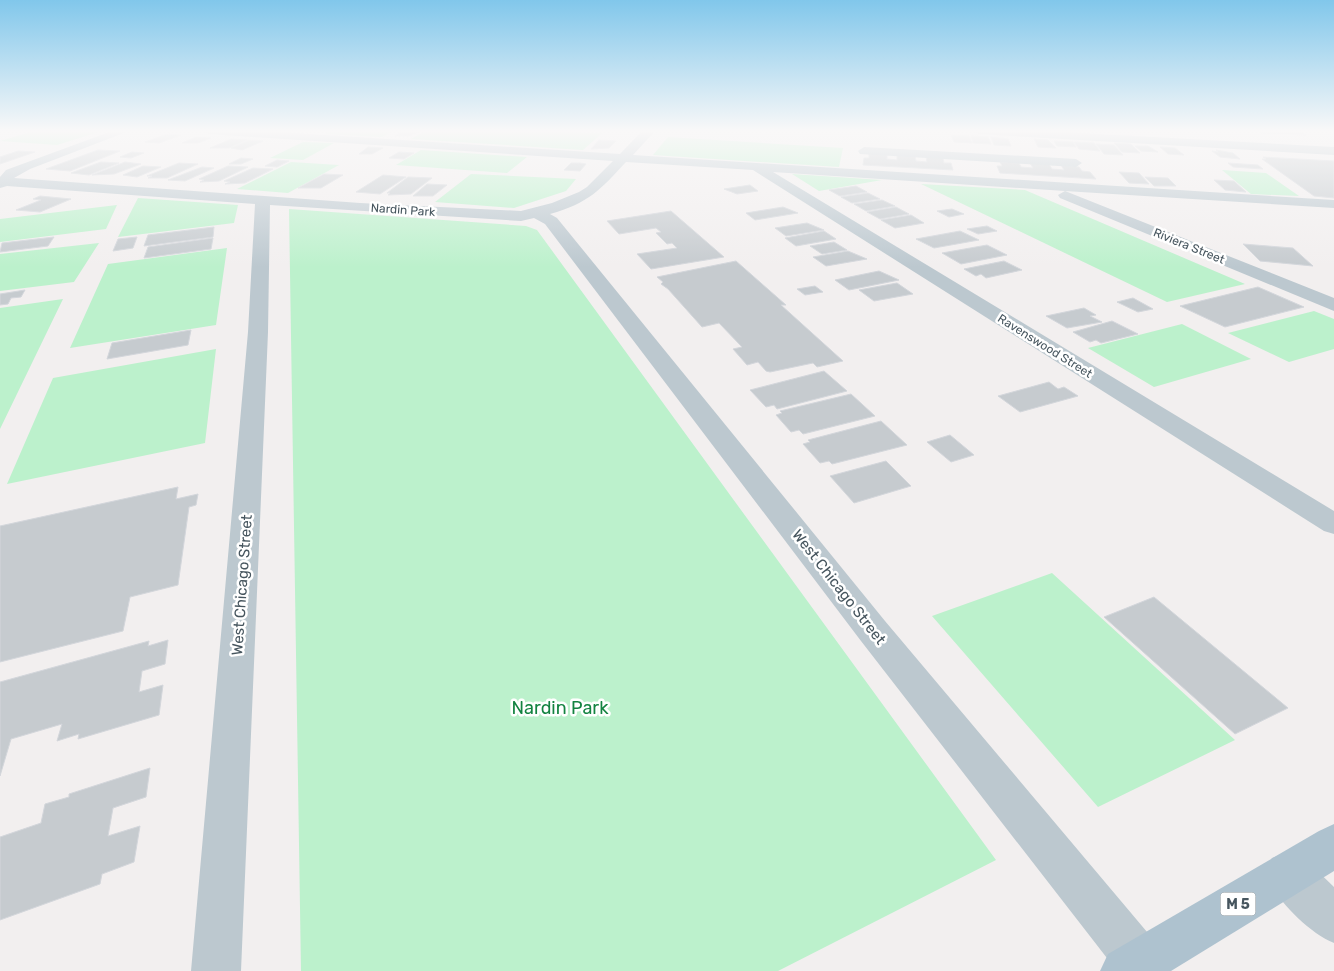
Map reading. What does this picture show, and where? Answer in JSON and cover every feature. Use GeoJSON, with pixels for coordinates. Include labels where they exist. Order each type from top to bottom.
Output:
{"type":"FeatureCollection","features":[{"type":"Feature","properties":{"kind":"main road","name":"M 5"},"geometry":{"type":"LineString","coordinates":[[1133,966],[1334,846]]}},
{"type":"Feature","properties":{"kind":"street","name":"Nardin Park"},"geometry":{"type":"LineString","coordinates":[[1,183],[505,216],[537,213],[582,196],[592,190],[605,176]]}},
{"type":"Feature","properties":{"kind":"street","name":"Ravenswood Street"},"geometry":{"type":"LineString","coordinates":[[771,176],[1334,524]]}},
{"type":"Feature","properties":{"kind":"street"},"geometry":{"type":"LineString","coordinates":[[894,176],[1334,204]]}},
{"type":"Feature","properties":{"kind":"street"},"geometry":{"type":"LineString","coordinates":[[976,176],[978,182]]}},
{"type":"Feature","properties":{"kind":"street","name":"Riviera Street"},"geometry":{"type":"LineString","coordinates":[[1044,186],[1334,305]]}},
{"type":"Feature","properties":{"kind":"street","name":"West Chicago Street"},"geometry":{"type":"LineString","coordinates":[[216,971],[258,332],[258,285],[263,200]]}},
{"type":"Feature","properties":{"kind":"street","name":"West Chicago Street"},"geometry":{"type":"LineString","coordinates":[[537,213],[551,221],[1133,966]]}},
{"type":"Feature","properties":{"kind":"street"},"geometry":{"type":"LineString","coordinates":[[1288,874],[1334,919]]}},
{"type":"Feature","properties":{"kind":"green space"},"geometry":{"type":"Polygon","coordinates":[[[262,176],[318,176],[288,193],[237,189],[262,176]]]}},
{"type":"Feature","properties":{"kind":"green space"},"geometry":{"type":"Polygon","coordinates":[[[468,176],[576,179],[566,191],[514,208],[435,202],[468,176]]]}},
{"type":"Feature","properties":{"kind":"green space"},"geometry":{"type":"Polygon","coordinates":[[[796,176],[882,180],[819,191],[796,176]]]}},
{"type":"Feature","properties":{"kind":"green space"},"geometry":{"type":"Polygon","coordinates":[[[1230,176],[1271,176],[1299,196],[1251,194],[1230,176]]]}},
{"type":"Feature","properties":{"kind":"green space"},"geometry":{"type":"Polygon","coordinates":[[[921,184],[1025,190],[1245,284],[1167,302],[921,184]]]}},
{"type":"Feature","properties":{"kind":"green space"},"geometry":{"type":"Polygon","coordinates":[[[138,198],[238,205],[234,223],[118,237],[138,198]]]}},
{"type":"Feature","properties":{"kind":"green space"},"geometry":{"type":"Polygon","coordinates":[[[117,205],[106,229],[0,242],[0,219],[117,205]]]}},
{"type":"Feature","properties":{"kind":"green space","name":"Nardin Park"},"geometry":{"type":"Polygon","coordinates":[[[289,209],[526,226],[537,230],[996,860],[778,971],[301,971],[289,209]]]}},
{"type":"Feature","properties":{"kind":"green space"},"geometry":{"type":"Polygon","coordinates":[[[99,243],[74,282],[0,291],[0,254],[99,243]]]}},
{"type":"Feature","properties":{"kind":"green space"},"geometry":{"type":"Polygon","coordinates":[[[227,248],[216,325],[70,348],[108,264],[227,248]]]}},
{"type":"Feature","properties":{"kind":"green space"},"geometry":{"type":"Polygon","coordinates":[[[63,299],[0,429],[0,308],[63,299]]]}},
{"type":"Feature","properties":{"kind":"green space"},"geometry":{"type":"Polygon","coordinates":[[[1314,311],[1334,319],[1334,349],[1289,362],[1228,333],[1314,311]]]}},
{"type":"Feature","properties":{"kind":"green space"},"geometry":{"type":"Polygon","coordinates":[[[1182,324],[1251,359],[1154,387],[1088,348],[1182,324]]]}},
{"type":"Feature","properties":{"kind":"green space"},"geometry":{"type":"Polygon","coordinates":[[[216,349],[205,443],[7,484],[53,378],[216,349]]]}},
{"type":"Feature","properties":{"kind":"green space"},"geometry":{"type":"Polygon","coordinates":[[[1052,573],[1235,740],[1098,807],[932,616],[1052,573]]]}},
{"type":"Feature","properties":{"kind":"building"},"geometry":{"type":"Polygon","coordinates":[[[151,176],[171,176],[167,178],[148,178],[151,176]]]}},
{"type":"Feature","properties":{"kind":"building"},"geometry":{"type":"Polygon","coordinates":[[[178,176],[195,176],[185,181],[168,180],[178,176]]]}},
{"type":"Feature","properties":{"kind":"building"},"geometry":{"type":"Polygon","coordinates":[[[205,176],[229,176],[219,181],[200,182],[204,180],[199,179],[205,176]]]}},
{"type":"Feature","properties":{"kind":"building"},"geometry":{"type":"Polygon","coordinates":[[[234,176],[258,176],[245,183],[225,184],[230,182],[224,181],[234,176]]]}},
{"type":"Feature","properties":{"kind":"building"},"geometry":{"type":"Polygon","coordinates":[[[320,176],[341,176],[321,188],[298,188],[320,176]]]}},
{"type":"Feature","properties":{"kind":"building"},"geometry":{"type":"Polygon","coordinates":[[[381,176],[406,177],[380,194],[356,192],[381,176]]]}},
{"type":"Feature","properties":{"kind":"building"},"geometry":{"type":"Polygon","coordinates":[[[1053,176],[1094,176],[1096,179],[1053,176]]]}},
{"type":"Feature","properties":{"kind":"building"},"geometry":{"type":"Polygon","coordinates":[[[1123,176],[1142,176],[1149,184],[1129,183],[1123,176]]]}},
{"type":"Feature","properties":{"kind":"building"},"geometry":{"type":"Polygon","coordinates":[[[1286,176],[1334,176],[1334,198],[1314,196],[1286,176]]]}},
{"type":"Feature","properties":{"kind":"building"},"geometry":{"type":"Polygon","coordinates":[[[408,177],[432,178],[411,194],[388,195],[390,193],[387,193],[408,177]]]}},
{"type":"Feature","properties":{"kind":"building"},"geometry":{"type":"Polygon","coordinates":[[[1145,177],[1168,178],[1176,186],[1154,186],[1145,177]]]}},
{"type":"Feature","properties":{"kind":"building"},"geometry":{"type":"Polygon","coordinates":[[[1214,180],[1234,181],[1246,192],[1225,190],[1214,180]]]}},
{"type":"Feature","properties":{"kind":"building"},"geometry":{"type":"Polygon","coordinates":[[[427,184],[447,185],[433,196],[413,196],[427,184]]]}},
{"type":"Feature","properties":{"kind":"building"},"geometry":{"type":"Polygon","coordinates":[[[750,185],[758,191],[737,194],[724,189],[750,185]]]}},
{"type":"Feature","properties":{"kind":"building"},"geometry":{"type":"Polygon","coordinates":[[[856,186],[867,192],[840,196],[829,190],[856,186]]]}},
{"type":"Feature","properties":{"kind":"building"},"geometry":{"type":"Polygon","coordinates":[[[868,193],[880,199],[852,203],[841,197],[868,193]]]}},
{"type":"Feature","properties":{"kind":"building"},"geometry":{"type":"Polygon","coordinates":[[[40,196],[71,199],[40,212],[16,210],[41,200],[33,199],[40,196]]]}},
{"type":"Feature","properties":{"kind":"building"},"geometry":{"type":"Polygon","coordinates":[[[882,200],[895,206],[866,211],[854,204],[882,200]]]}},
{"type":"Feature","properties":{"kind":"building"},"geometry":{"type":"Polygon","coordinates":[[[783,207],[798,213],[755,220],[746,213],[783,207]]]}},
{"type":"Feature","properties":{"kind":"building"},"geometry":{"type":"Polygon","coordinates":[[[896,207],[909,214],[880,219],[867,212],[896,207]]]}},
{"type":"Feature","properties":{"kind":"building"},"geometry":{"type":"Polygon","coordinates":[[[952,209],[964,214],[949,217],[937,211],[952,209]]]}},
{"type":"Feature","properties":{"kind":"building"},"geometry":{"type":"Polygon","coordinates":[[[671,211],[724,257],[651,269],[637,254],[677,248],[672,243],[667,244],[656,233],[661,232],[656,228],[619,234],[607,221],[671,211]]]}},
{"type":"Feature","properties":{"kind":"building"},"geometry":{"type":"Polygon","coordinates":[[[911,215],[924,223],[895,228],[881,220],[911,215]]]}},
{"type":"Feature","properties":{"kind":"building"},"geometry":{"type":"Polygon","coordinates":[[[807,223],[824,230],[786,236],[775,228],[807,223]]]}},
{"type":"Feature","properties":{"kind":"building"},"geometry":{"type":"Polygon","coordinates":[[[987,226],[997,231],[978,234],[967,229],[987,226]]]}},
{"type":"Feature","properties":{"kind":"building"},"geometry":{"type":"Polygon","coordinates":[[[214,227],[213,237],[144,246],[148,235],[214,227]]]}},
{"type":"Feature","properties":{"kind":"building"},"geometry":{"type":"Polygon","coordinates":[[[824,231],[836,239],[796,246],[785,238],[824,231]]]}},
{"type":"Feature","properties":{"kind":"building"},"geometry":{"type":"Polygon","coordinates":[[[960,231],[979,240],[934,248],[916,239],[960,231]]]}},
{"type":"Feature","properties":{"kind":"building"},"geometry":{"type":"Polygon","coordinates":[[[54,237],[48,246],[0,252],[2,243],[54,237]]]}},
{"type":"Feature","properties":{"kind":"building"},"geometry":{"type":"Polygon","coordinates":[[[137,237],[133,248],[113,251],[118,239],[137,237]]]}},
{"type":"Feature","properties":{"kind":"building"},"geometry":{"type":"Polygon","coordinates":[[[213,238],[211,249],[144,258],[148,247],[213,238]]]}},
{"type":"Feature","properties":{"kind":"building"},"geometry":{"type":"Polygon","coordinates":[[[834,242],[847,250],[822,254],[810,246],[834,242]]]}},
{"type":"Feature","properties":{"kind":"building"},"geometry":{"type":"Polygon","coordinates":[[[1243,244],[1293,248],[1313,266],[1260,261],[1243,244]]]}},
{"type":"Feature","properties":{"kind":"building"},"geometry":{"type":"Polygon","coordinates":[[[987,245],[1007,255],[961,264],[942,253],[987,245]]]}},
{"type":"Feature","properties":{"kind":"building"},"geometry":{"type":"Polygon","coordinates":[[[848,251],[867,259],[826,266],[813,257],[848,251]]]}},
{"type":"Feature","properties":{"kind":"building"},"geometry":{"type":"Polygon","coordinates":[[[736,261],[786,305],[781,305],[843,361],[817,367],[813,363],[770,372],[766,371],[758,362],[747,365],[733,349],[742,347],[719,323],[702,327],[668,289],[661,284],[663,282],[657,277],[736,261]]]}},
{"type":"Feature","properties":{"kind":"building"},"geometry":{"type":"Polygon","coordinates":[[[1004,261],[1022,270],[986,278],[981,274],[976,276],[964,269],[1004,261]]]}},
{"type":"Feature","properties":{"kind":"building"},"geometry":{"type":"Polygon","coordinates":[[[879,271],[899,280],[849,290],[835,280],[879,271]]]}},
{"type":"Feature","properties":{"kind":"building"},"geometry":{"type":"Polygon","coordinates":[[[897,283],[913,294],[874,301],[859,290],[897,283]]]}},
{"type":"Feature","properties":{"kind":"building"},"geometry":{"type":"Polygon","coordinates":[[[815,286],[823,292],[805,295],[797,289],[815,286]]]}},
{"type":"Feature","properties":{"kind":"building"},"geometry":{"type":"Polygon","coordinates":[[[1258,287],[1304,307],[1225,327],[1180,306],[1258,287]]]}},
{"type":"Feature","properties":{"kind":"building"},"geometry":{"type":"Polygon","coordinates":[[[25,290],[21,297],[11,298],[8,304],[0,305],[0,294],[25,290]]]}},
{"type":"Feature","properties":{"kind":"building"},"geometry":{"type":"Polygon","coordinates":[[[1133,298],[1153,309],[1138,312],[1117,302],[1133,298]]]}},
{"type":"Feature","properties":{"kind":"building"},"geometry":{"type":"Polygon","coordinates":[[[1084,308],[1096,315],[1090,316],[1102,322],[1067,328],[1046,316],[1084,308]]]}},
{"type":"Feature","properties":{"kind":"building"},"geometry":{"type":"Polygon","coordinates":[[[1112,321],[1138,334],[1101,343],[1096,340],[1090,342],[1073,332],[1112,321]]]}},
{"type":"Feature","properties":{"kind":"building"},"geometry":{"type":"Polygon","coordinates":[[[191,330],[188,345],[107,359],[112,343],[191,330]]]}},
{"type":"Feature","properties":{"kind":"building"},"geometry":{"type":"Polygon","coordinates":[[[824,371],[847,391],[777,409],[774,405],[766,407],[750,390],[824,371]]]}},
{"type":"Feature","properties":{"kind":"building"},"geometry":{"type":"Polygon","coordinates":[[[1049,382],[1058,389],[1064,387],[1078,396],[1020,412],[998,396],[1049,382]]]}},
{"type":"Feature","properties":{"kind":"building"},"geometry":{"type":"Polygon","coordinates":[[[851,394],[875,416],[803,434],[799,430],[791,432],[776,415],[782,413],[780,411],[851,394]]]}},
{"type":"Feature","properties":{"kind":"building"},"geometry":{"type":"Polygon","coordinates":[[[881,421],[907,445],[832,464],[829,461],[820,463],[803,444],[810,442],[808,440],[881,421]]]}},
{"type":"Feature","properties":{"kind":"building"},"geometry":{"type":"Polygon","coordinates":[[[950,435],[974,455],[951,462],[927,442],[950,435]]]}},
{"type":"Feature","properties":{"kind":"building"},"geometry":{"type":"Polygon","coordinates":[[[886,461],[911,486],[854,503],[830,476],[886,461]]]}},
{"type":"Feature","properties":{"kind":"building"},"geometry":{"type":"Polygon","coordinates":[[[178,487],[176,499],[198,494],[196,505],[189,507],[178,585],[130,597],[123,631],[0,662],[0,526],[178,487]]]}},
{"type":"Feature","properties":{"kind":"building"},"geometry":{"type":"Polygon","coordinates":[[[1154,597],[1288,708],[1235,734],[1104,617],[1154,597]]]}},
{"type":"Feature","properties":{"kind":"building"},"geometry":{"type":"Polygon","coordinates":[[[168,640],[165,664],[142,671],[139,692],[163,685],[159,715],[78,739],[79,734],[57,741],[62,724],[11,739],[0,776],[0,682],[149,641],[148,646],[168,640]]]}},
{"type":"Feature","properties":{"kind":"building"},"geometry":{"type":"Polygon","coordinates":[[[150,768],[146,797],[113,808],[108,836],[140,826],[134,862],[102,874],[100,884],[0,920],[0,837],[41,823],[45,804],[69,797],[69,794],[150,768]]]}}]}
